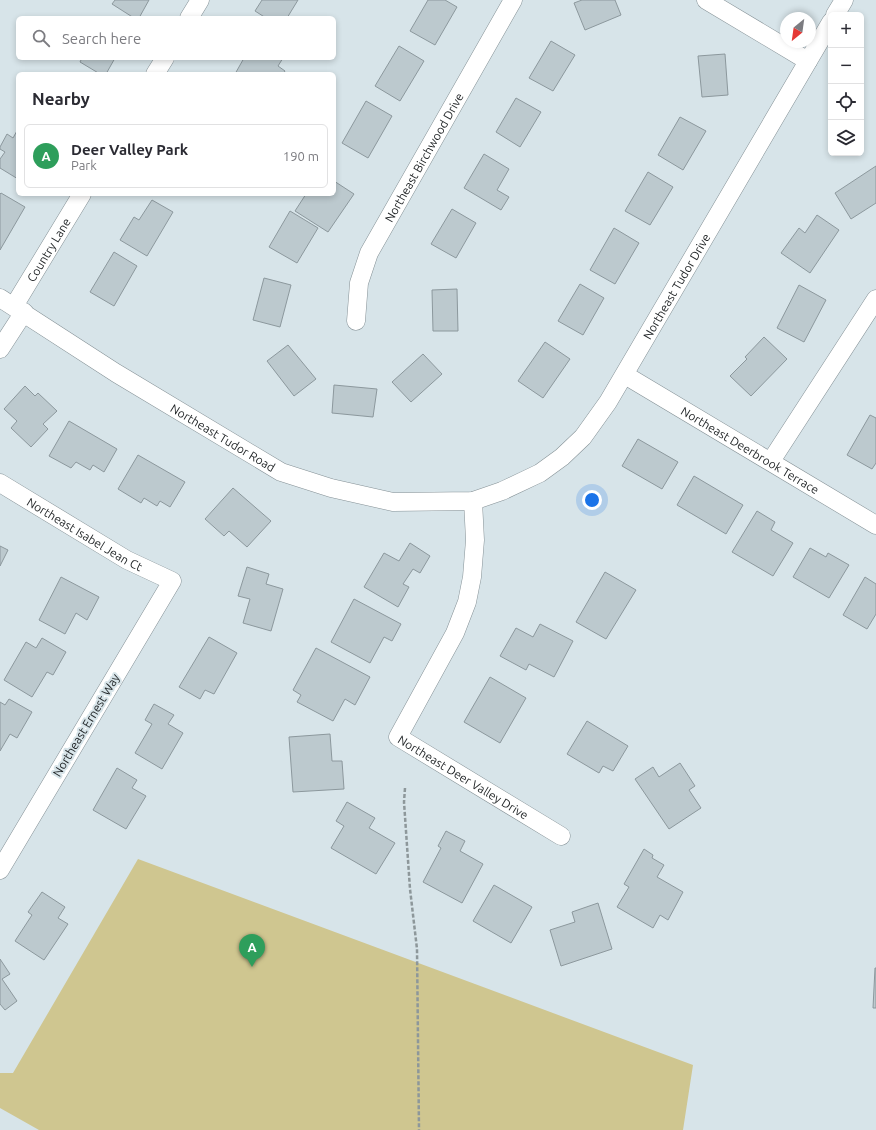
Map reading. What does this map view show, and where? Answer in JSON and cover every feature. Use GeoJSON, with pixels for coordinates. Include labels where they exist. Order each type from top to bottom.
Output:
{"type":"FeatureCollection","features":[{"type":"Feature","properties":{"kind":"street"},"geometry":{"type":"LineString","coordinates":[[190,16],[200,0]]}},
{"type":"Feature","properties":{"kind":"street","name":"Northeast Birchwood Drive"},"geometry":{"type":"LineString","coordinates":[[356,321],[359,283],[369,253],[512,0]]}},
{"type":"Feature","properties":{"kind":"street"},"geometry":{"type":"LineString","coordinates":[[706,0],[808,61]]}},
{"type":"Feature","properties":{"kind":"street"},"geometry":{"type":"LineString","coordinates":[[837,12],[844,0]]}},
{"type":"Feature","properties":{"kind":"street","name":"Northeast Tudor Drive"},"geometry":{"type":"LineString","coordinates":[[473,501],[502,491],[540,473],[562,457],[583,437],[625,375],[828,27]]}},
{"type":"Feature","properties":{"kind":"street"},"geometry":{"type":"LineString","coordinates":[[156,72],[164,60]]}},
{"type":"Feature","properties":{"kind":"street","name":"Country Lane"},"geometry":{"type":"LineString","coordinates":[[0,349],[13,305],[81,196]]}},
{"type":"Feature","properties":{"kind":"street"},"geometry":{"type":"LineString","coordinates":[[771,461],[876,299]]}},
{"type":"Feature","properties":{"kind":"street","name":"Northeast Tudor Road"},"geometry":{"type":"LineString","coordinates":[[13,305],[116,373],[281,472],[331,488],[393,502],[473,501]]}},
{"type":"Feature","properties":{"kind":"street","name":"Northeast Deerbrook Terrace"},"geometry":{"type":"LineString","coordinates":[[625,375],[876,525]]}},
{"type":"Feature","properties":{"kind":"street","name":"Northeast Isabel Jean Ct"},"geometry":{"type":"LineString","coordinates":[[0,483],[127,560],[172,581]]}},
{"type":"Feature","properties":{"kind":"street","name":"Northeast Deer Valley Drive"},"geometry":{"type":"LineString","coordinates":[[473,501],[475,540],[472,577],[467,602],[455,633],[398,737],[561,836]]}},
{"type":"Feature","properties":{"kind":"street","name":"Northeast Ernest Way"},"geometry":{"type":"LineString","coordinates":[[0,870],[172,581]]}},
{"type":"Feature","properties":{"kind":"path"},"geometry":{"type":"LineString","coordinates":[[405,788],[404,802],[410,889],[417,949],[419,1130]]}},
{"type":"Feature","properties":{"kind":"shaded area"},"geometry":{"type":"Polygon","coordinates":[[[138,859],[693,1065],[683,1130],[39,1130],[0,1108],[0,1073],[13,1073],[138,859]]]}},
{"type":"Feature","properties":{"kind":"building"},"geometry":{"type":"Polygon","coordinates":[[[115,0],[149,0],[140,16],[131,16],[112,4],[115,0]]]}},
{"type":"Feature","properties":{"kind":"building"},"geometry":{"type":"Polygon","coordinates":[[[262,0],[298,0],[288,16],[263,16],[255,11],[262,0]]]}},
{"type":"Feature","properties":{"kind":"building"},"geometry":{"type":"Polygon","coordinates":[[[428,0],[445,0],[457,7],[435,45],[410,31],[428,0]]]}},
{"type":"Feature","properties":{"kind":"building"},"geometry":{"type":"Polygon","coordinates":[[[582,0],[615,0],[621,15],[585,30],[574,3],[582,0]]]}},
{"type":"Feature","properties":{"kind":"building"},"geometry":{"type":"Polygon","coordinates":[[[551,41],[575,55],[553,91],[529,78],[551,41]]]}},
{"type":"Feature","properties":{"kind":"building"},"geometry":{"type":"Polygon","coordinates":[[[399,46],[424,61],[400,101],[375,86],[399,46]]]}},
{"type":"Feature","properties":{"kind":"building"},"geometry":{"type":"Polygon","coordinates":[[[725,54],[728,95],[702,97],[698,56],[725,54]]]}},
{"type":"Feature","properties":{"kind":"building"},"geometry":{"type":"Polygon","coordinates":[[[81,60],[114,60],[107,72],[97,72],[80,62],[81,60]]]}},
{"type":"Feature","properties":{"kind":"building"},"geometry":{"type":"Polygon","coordinates":[[[243,60],[282,60],[278,66],[285,71],[284,72],[236,72],[243,60]]]}},
{"type":"Feature","properties":{"kind":"building"},"geometry":{"type":"Polygon","coordinates":[[[516,98],[541,112],[520,147],[496,132],[516,98]]]}},
{"type":"Feature","properties":{"kind":"building"},"geometry":{"type":"Polygon","coordinates":[[[366,101],[392,116],[368,158],[342,143],[366,101]]]}},
{"type":"Feature","properties":{"kind":"building"},"geometry":{"type":"Polygon","coordinates":[[[680,117],[706,131],[683,170],[658,155],[680,117]]]}},
{"type":"Feature","properties":{"kind":"building"},"geometry":{"type":"Polygon","coordinates":[[[16,133],[16,178],[0,168],[0,159],[5,152],[0,149],[0,147],[7,134],[13,138],[16,133]]]}},
{"type":"Feature","properties":{"kind":"building"},"geometry":{"type":"Polygon","coordinates":[[[484,154],[509,169],[497,190],[509,197],[501,210],[464,188],[484,154]]]}},
{"type":"Feature","properties":{"kind":"building"},"geometry":{"type":"Polygon","coordinates":[[[876,166],[876,203],[851,219],[835,193],[876,166]]]}},
{"type":"Feature","properties":{"kind":"building"},"geometry":{"type":"Polygon","coordinates":[[[648,172],[673,187],[650,225],[625,211],[648,172]]]}},
{"type":"Feature","properties":{"kind":"building"},"geometry":{"type":"Polygon","coordinates":[[[336,182],[354,194],[328,232],[295,211],[305,196],[336,196],[336,182]]]}},
{"type":"Feature","properties":{"kind":"building"},"geometry":{"type":"Polygon","coordinates":[[[1,193],[25,207],[0,250],[0,194],[1,193]]]}},
{"type":"Feature","properties":{"kind":"building"},"geometry":{"type":"Polygon","coordinates":[[[152,200],[173,212],[147,256],[120,240],[134,217],[139,220],[152,200]]]}},
{"type":"Feature","properties":{"kind":"building"},"geometry":{"type":"Polygon","coordinates":[[[452,209],[476,223],[456,258],[431,244],[452,209]]]}},
{"type":"Feature","properties":{"kind":"building"},"geometry":{"type":"Polygon","coordinates":[[[290,211],[318,228],[297,263],[269,247],[290,211]]]}},
{"type":"Feature","properties":{"kind":"building"},"geometry":{"type":"Polygon","coordinates":[[[817,215],[839,230],[810,273],[781,253],[799,228],[805,233],[817,215]]]}},
{"type":"Feature","properties":{"kind":"building"},"geometry":{"type":"Polygon","coordinates":[[[614,228],[639,243],[615,284],[590,270],[614,228]]]}},
{"type":"Feature","properties":{"kind":"building"},"geometry":{"type":"Polygon","coordinates":[[[114,252],[137,266],[114,306],[90,292],[114,252]]]}},
{"type":"Feature","properties":{"kind":"building"},"geometry":{"type":"Polygon","coordinates":[[[264,278],[291,285],[280,327],[253,320],[264,278]]]}},
{"type":"Feature","properties":{"kind":"building"},"geometry":{"type":"Polygon","coordinates":[[[580,284],[604,298],[583,335],[558,321],[580,284]]]}},
{"type":"Feature","properties":{"kind":"building"},"geometry":{"type":"Polygon","coordinates":[[[799,285],[826,300],[804,342],[777,328],[799,285]]]}},
{"type":"Feature","properties":{"kind":"building"},"geometry":{"type":"Polygon","coordinates":[[[457,289],[458,331],[433,331],[432,290],[457,289]]]}},
{"type":"Feature","properties":{"kind":"building"},"geometry":{"type":"Polygon","coordinates":[[[764,337],[787,359],[751,396],[730,376],[747,359],[745,357],[764,337]]]}},
{"type":"Feature","properties":{"kind":"building"},"geometry":{"type":"Polygon","coordinates":[[[545,342],[570,359],[543,398],[518,381],[545,342]]]}},
{"type":"Feature","properties":{"kind":"building"},"geometry":{"type":"Polygon","coordinates":[[[288,345],[316,379],[294,396],[267,361],[288,345]]]}},
{"type":"Feature","properties":{"kind":"building"},"geometry":{"type":"Polygon","coordinates":[[[423,354],[442,374],[411,402],[392,382],[423,354]]]}},
{"type":"Feature","properties":{"kind":"building"},"geometry":{"type":"Polygon","coordinates":[[[334,385],[377,389],[373,417],[332,413],[334,385]]]}},
{"type":"Feature","properties":{"kind":"building"},"geometry":{"type":"Polygon","coordinates":[[[25,386],[35,396],[38,393],[57,411],[43,424],[48,429],[31,447],[11,428],[17,421],[4,409],[25,386]]]}},
{"type":"Feature","properties":{"kind":"building"},"geometry":{"type":"Polygon","coordinates":[[[870,415],[876,418],[876,463],[872,469],[847,455],[870,415]]]}},
{"type":"Feature","properties":{"kind":"building"},"geometry":{"type":"Polygon","coordinates":[[[69,421],[117,449],[104,472],[93,465],[90,470],[76,462],[71,468],[49,456],[69,421]]]}},
{"type":"Feature","properties":{"kind":"building"},"geometry":{"type":"Polygon","coordinates":[[[638,439],[678,462],[662,489],[622,466],[638,439]]]}},
{"type":"Feature","properties":{"kind":"building"},"geometry":{"type":"Polygon","coordinates":[[[138,455],[185,482],[170,507],[160,501],[157,506],[144,498],[141,503],[118,489],[138,455]]]}},
{"type":"Feature","properties":{"kind":"building"},"geometry":{"type":"Polygon","coordinates":[[[694,476],[743,505],[726,534],[677,505],[694,476]]]}},
{"type":"Feature","properties":{"kind":"building"},"geometry":{"type":"Polygon","coordinates":[[[233,488],[271,521],[247,547],[229,531],[224,536],[205,519],[233,488]]]}},
{"type":"Feature","properties":{"kind":"building"},"geometry":{"type":"Polygon","coordinates":[[[757,511],[775,522],[771,530],[793,543],[773,576],[732,552],[757,511]]]}},
{"type":"Feature","properties":{"kind":"building"},"geometry":{"type":"Polygon","coordinates":[[[410,543],[430,556],[420,573],[413,569],[403,584],[409,587],[398,607],[364,587],[384,553],[399,561],[410,543]]]}},
{"type":"Feature","properties":{"kind":"building"},"geometry":{"type":"Polygon","coordinates":[[[0,546],[8,550],[0,566],[0,546]]]}},
{"type":"Feature","properties":{"kind":"building"},"geometry":{"type":"Polygon","coordinates":[[[810,548],[826,557],[828,553],[849,565],[829,598],[793,577],[810,548]]]}},
{"type":"Feature","properties":{"kind":"building"},"geometry":{"type":"Polygon","coordinates":[[[247,567],[269,574],[266,584],[283,589],[271,631],[243,623],[250,599],[238,596],[247,567]]]}},
{"type":"Feature","properties":{"kind":"building"},"geometry":{"type":"Polygon","coordinates":[[[605,572],[636,590],[606,639],[576,622],[605,572]]]}},
{"type":"Feature","properties":{"kind":"building"},"geometry":{"type":"Polygon","coordinates":[[[61,577],[99,597],[87,620],[76,613],[65,634],[39,620],[61,577]]]}},
{"type":"Feature","properties":{"kind":"building"},"geometry":{"type":"Polygon","coordinates":[[[865,577],[876,584],[876,614],[867,629],[843,615],[865,577]]]}},
{"type":"Feature","properties":{"kind":"building"},"geometry":{"type":"Polygon","coordinates":[[[354,599],[401,624],[392,641],[384,637],[370,663],[331,642],[354,599]]]}},
{"type":"Feature","properties":{"kind":"building"},"geometry":{"type":"Polygon","coordinates":[[[540,624],[573,641],[554,677],[529,664],[526,670],[500,656],[516,628],[533,637],[540,624]]]}},
{"type":"Feature","properties":{"kind":"building"},"geometry":{"type":"Polygon","coordinates":[[[209,637],[237,653],[214,694],[205,690],[200,699],[179,687],[209,637]]]}},
{"type":"Feature","properties":{"kind":"building"},"geometry":{"type":"Polygon","coordinates":[[[42,638],[66,652],[53,675],[47,672],[32,697],[4,680],[26,642],[36,648],[42,638]]]}},
{"type":"Feature","properties":{"kind":"building"},"geometry":{"type":"Polygon","coordinates":[[[316,648],[370,677],[355,705],[345,699],[333,721],[297,702],[301,695],[293,690],[316,648]]]}},
{"type":"Feature","properties":{"kind":"building"},"geometry":{"type":"Polygon","coordinates":[[[490,677],[526,698],[500,743],[464,722],[490,677]]]}},
{"type":"Feature","properties":{"kind":"building"},"geometry":{"type":"Polygon","coordinates":[[[9,699],[32,712],[17,738],[10,734],[0,751],[0,702],[5,705],[9,699]]]}},
{"type":"Feature","properties":{"kind":"building"},"geometry":{"type":"Polygon","coordinates":[[[154,704],[174,715],[168,724],[183,733],[162,769],[135,753],[152,724],[145,720],[154,704]]]}},
{"type":"Feature","properties":{"kind":"building"},"geometry":{"type":"Polygon","coordinates":[[[587,721],[628,746],[613,771],[603,766],[599,773],[567,754],[587,721]]]}},
{"type":"Feature","properties":{"kind":"building"},"geometry":{"type":"Polygon","coordinates":[[[330,734],[332,761],[342,761],[344,789],[293,792],[289,737],[330,734]]]}},
{"type":"Feature","properties":{"kind":"building"},"geometry":{"type":"Polygon","coordinates":[[[680,763],[695,786],[689,790],[701,808],[669,829],[635,779],[653,767],[659,777],[680,763]]]}},
{"type":"Feature","properties":{"kind":"building"},"geometry":{"type":"Polygon","coordinates":[[[117,768],[137,780],[132,788],[146,796],[126,829],[93,810],[117,768]]]}},
{"type":"Feature","properties":{"kind":"building"},"geometry":{"type":"Polygon","coordinates":[[[347,802],[375,818],[369,828],[395,843],[376,874],[331,848],[344,826],[336,821],[347,802]]]}},
{"type":"Feature","properties":{"kind":"building"},"geometry":{"type":"Polygon","coordinates":[[[446,831],[465,841],[460,851],[483,864],[462,903],[423,882],[441,848],[438,846],[446,831]]]}},
{"type":"Feature","properties":{"kind":"building"},"geometry":{"type":"Polygon","coordinates":[[[644,849],[653,855],[652,858],[664,865],[657,877],[683,892],[668,920],[660,915],[653,928],[617,907],[629,887],[624,884],[644,849]]]}},
{"type":"Feature","properties":{"kind":"building"},"geometry":{"type":"Polygon","coordinates":[[[494,885],[532,907],[511,943],[473,921],[494,885]]]}},
{"type":"Feature","properties":{"kind":"building"},"geometry":{"type":"Polygon","coordinates":[[[42,892],[65,907],[58,918],[68,924],[44,960],[15,941],[32,915],[28,912],[42,892]]]}},
{"type":"Feature","properties":{"kind":"building"},"geometry":{"type":"Polygon","coordinates":[[[598,903],[612,949],[561,966],[550,930],[575,922],[572,912],[598,903]]]}},
{"type":"Feature","properties":{"kind":"building"},"geometry":{"type":"Polygon","coordinates":[[[0,959],[10,974],[2,979],[17,1001],[5,1010],[0,1004],[0,959]]]}},
{"type":"Feature","properties":{"kind":"building"},"geometry":{"type":"Polygon","coordinates":[[[875,968],[876,1008],[873,1008],[875,968]]]}},
{"type":"Feature","properties":{"kind":"place","name":"Deer Valley Park"},"geometry":{"type":"Point","coordinates":[252,967]}}]}
